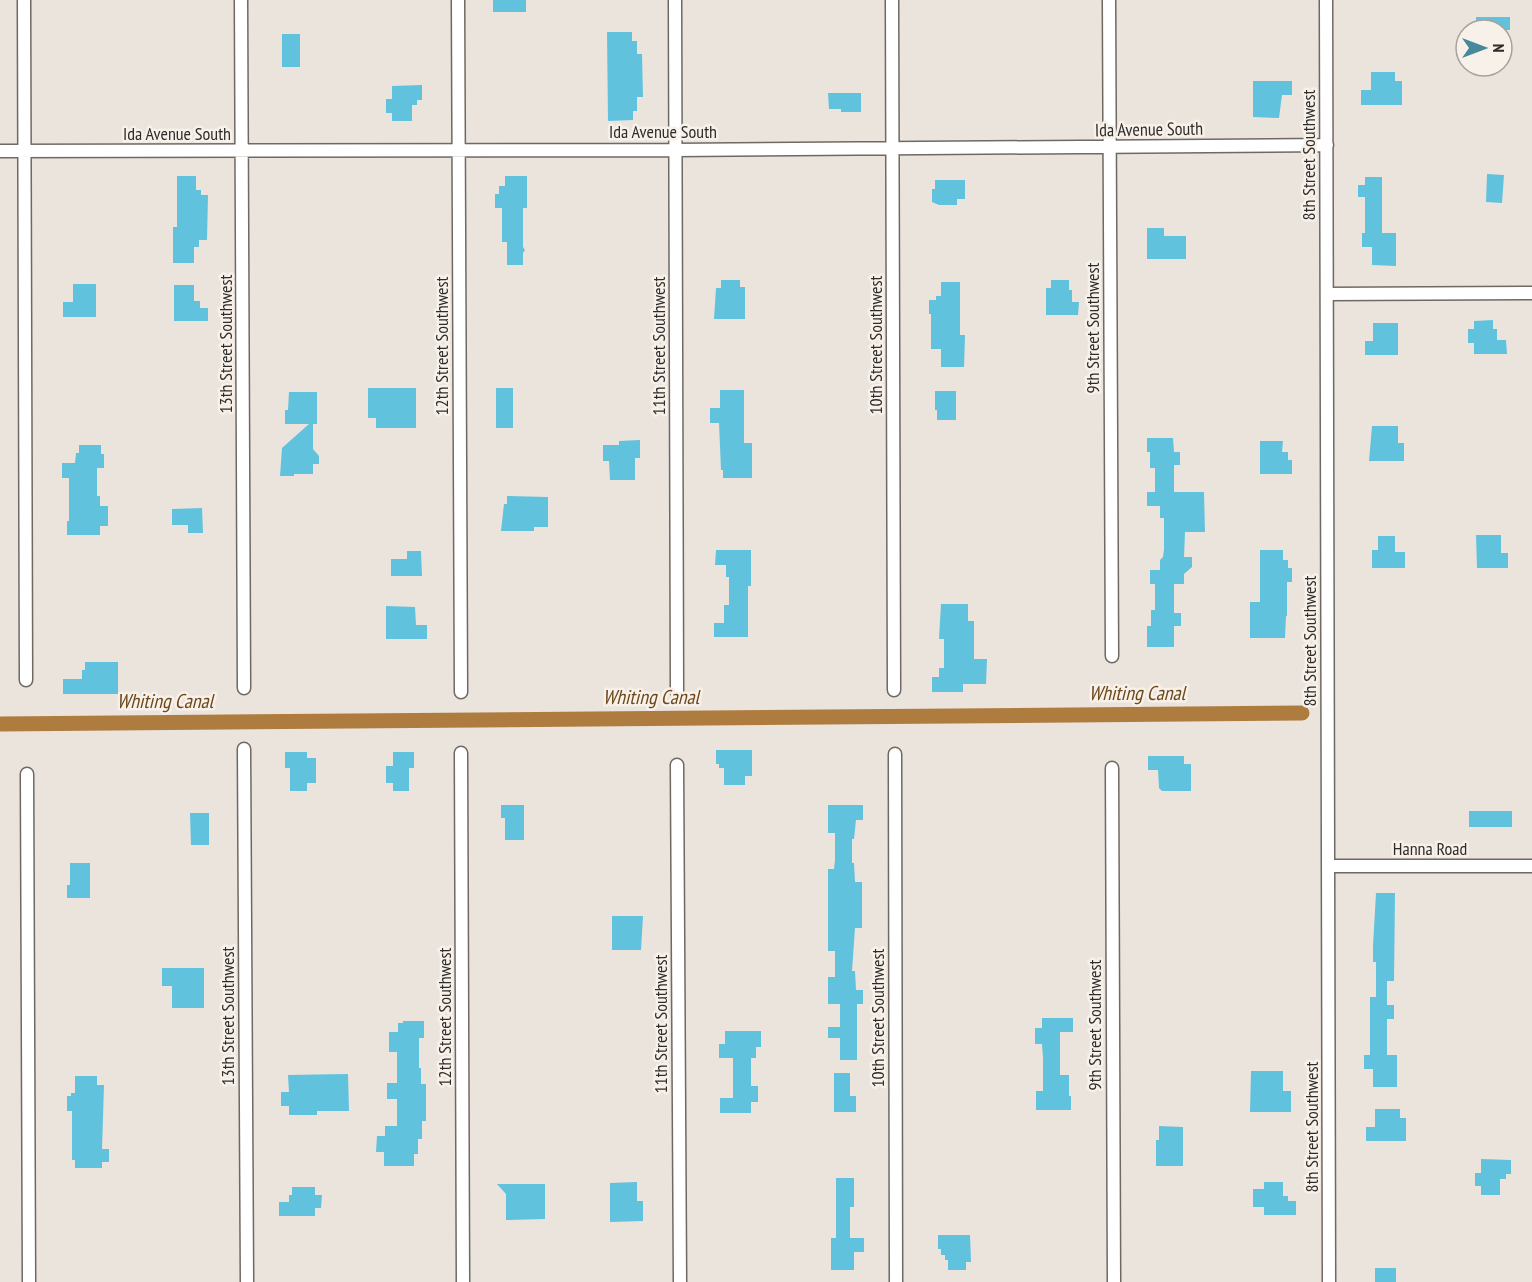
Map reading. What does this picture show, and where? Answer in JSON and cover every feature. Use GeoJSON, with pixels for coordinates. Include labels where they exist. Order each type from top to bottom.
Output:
{"type":"FeatureCollection","features":[{"type":"Feature","properties":{"kind":"street"},"geometry":{"type":"LineString","coordinates":[[24,0],[26,680]]}},
{"type":"Feature","properties":{"kind":"street","name":"13th Street Southwest"},"geometry":{"type":"LineString","coordinates":[[241,0],[244,688]]}},
{"type":"Feature","properties":{"kind":"street","name":"12th Street Southwest"},"geometry":{"type":"LineString","coordinates":[[458,0],[461,692]]}},
{"type":"Feature","properties":{"kind":"street","name":"11th Street Southwest"},"geometry":{"type":"LineString","coordinates":[[675,0],[677,692]]}},
{"type":"Feature","properties":{"kind":"street","name":"10th Street Southwest"},"geometry":{"type":"LineString","coordinates":[[892,0],[894,690]]}},
{"type":"Feature","properties":{"kind":"street","name":"9th Street Southwest"},"geometry":{"type":"LineString","coordinates":[[1109,0],[1112,656]]}},
{"type":"Feature","properties":{"kind":"street","name":"8th Street Southwest"},"geometry":{"type":"LineString","coordinates":[[1326,0],[1329,1282]]}},
{"type":"Feature","properties":{"kind":"street","name":"Ida Avenue South"},"geometry":{"type":"LineString","coordinates":[[0,151],[1327,146]]}},
{"type":"Feature","properties":{"kind":"street"},"geometry":{"type":"LineString","coordinates":[[1327,294],[1532,294]]}},
{"type":"Feature","properties":{"kind":"street","name":"13th Street Southwest"},"geometry":{"type":"LineString","coordinates":[[244,749],[247,1282]]}},
{"type":"Feature","properties":{"kind":"street","name":"12th Street Southwest"},"geometry":{"type":"LineString","coordinates":[[461,753],[463,1282]]}},
{"type":"Feature","properties":{"kind":"street","name":"10th Street Southwest"},"geometry":{"type":"LineString","coordinates":[[894,754],[896,1282]]}},
{"type":"Feature","properties":{"kind":"street","name":"11th Street Southwest"},"geometry":{"type":"LineString","coordinates":[[677,765],[680,1282]]}},
{"type":"Feature","properties":{"kind":"street","name":"9th Street Southwest"},"geometry":{"type":"LineString","coordinates":[[1112,768],[1114,1282]]}},
{"type":"Feature","properties":{"kind":"street"},"geometry":{"type":"LineString","coordinates":[[27,774],[29,1282]]}},
{"type":"Feature","properties":{"kind":"street","name":"Hanna Road"},"geometry":{"type":"LineString","coordinates":[[1328,866],[1532,866]]}},
{"type":"Feature","properties":{"kind":"building"},"geometry":{"type":"Polygon","coordinates":[[[493,0],[526,0],[526,12],[493,12],[493,0]]]}},
{"type":"Feature","properties":{"kind":"building"},"geometry":{"type":"Polygon","coordinates":[[[1476,17],[1510,17],[1510,18],[1476,17]]]}},
{"type":"Feature","properties":{"kind":"building"},"geometry":{"type":"Polygon","coordinates":[[[607,32],[632,32],[632,41],[637,41],[637,54],[642,54],[643,97],[637,97],[637,111],[633,111],[633,120],[608,121],[607,32]]]}},
{"type":"Feature","properties":{"kind":"building"},"geometry":{"type":"Polygon","coordinates":[[[282,34],[300,34],[300,67],[282,67],[282,34]]]}},
{"type":"Feature","properties":{"kind":"building"},"geometry":{"type":"Polygon","coordinates":[[[1371,72],[1395,72],[1395,81],[1402,81],[1402,105],[1361,105],[1361,90],[1371,90],[1371,72]]]}},
{"type":"Feature","properties":{"kind":"building"},"geometry":{"type":"Polygon","coordinates":[[[1253,81],[1292,81],[1292,95],[1282,95],[1279,118],[1253,117],[1253,81]]]}},
{"type":"Feature","properties":{"kind":"building"},"geometry":{"type":"Polygon","coordinates":[[[422,85],[422,100],[417,100],[417,105],[412,105],[412,121],[392,121],[392,113],[386,113],[386,99],[392,99],[392,86],[422,85]]]}},
{"type":"Feature","properties":{"kind":"building"},"geometry":{"type":"Polygon","coordinates":[[[828,93],[861,93],[861,112],[841,112],[841,109],[829,109],[828,93]]]}},
{"type":"Feature","properties":{"kind":"building"},"geometry":{"type":"Polygon","coordinates":[[[1487,174],[1504,175],[1502,203],[1486,202],[1487,174]]]}},
{"type":"Feature","properties":{"kind":"building"},"geometry":{"type":"Polygon","coordinates":[[[177,176],[196,176],[196,190],[201,190],[201,195],[208,195],[207,240],[199,240],[199,247],[194,247],[194,263],[173,263],[173,227],[177,227],[177,176]]]}},
{"type":"Feature","properties":{"kind":"building"},"geometry":{"type":"Polygon","coordinates":[[[505,176],[527,176],[527,208],[523,208],[523,247],[525,250],[523,265],[507,265],[507,242],[502,242],[502,208],[495,208],[495,194],[499,194],[499,186],[505,186],[505,176]]]}},
{"type":"Feature","properties":{"kind":"building"},"geometry":{"type":"Polygon","coordinates":[[[1365,177],[1382,177],[1382,233],[1396,233],[1396,266],[1372,265],[1372,247],[1362,247],[1362,233],[1365,233],[1365,197],[1358,197],[1358,185],[1365,185],[1365,177]]]}},
{"type":"Feature","properties":{"kind":"building"},"geometry":{"type":"Polygon","coordinates":[[[935,180],[965,180],[965,199],[957,199],[957,205],[939,205],[932,202],[935,180]]]}},
{"type":"Feature","properties":{"kind":"building"},"geometry":{"type":"Polygon","coordinates":[[[1147,228],[1164,228],[1164,236],[1186,236],[1186,259],[1147,259],[1147,228]]]}},
{"type":"Feature","properties":{"kind":"building"},"geometry":{"type":"Polygon","coordinates":[[[721,280],[740,280],[740,287],[745,287],[745,319],[714,319],[716,288],[721,288],[721,280]]]}},
{"type":"Feature","properties":{"kind":"building"},"geometry":{"type":"Polygon","coordinates":[[[1051,280],[1069,280],[1072,302],[1079,302],[1078,315],[1046,315],[1046,288],[1051,288],[1051,280]]]}},
{"type":"Feature","properties":{"kind":"building"},"geometry":{"type":"Polygon","coordinates":[[[941,282],[960,282],[960,335],[965,335],[964,367],[941,367],[941,349],[931,349],[929,300],[936,300],[936,296],[941,296],[941,282]]]}},
{"type":"Feature","properties":{"kind":"building"},"geometry":{"type":"Polygon","coordinates":[[[73,284],[96,284],[96,317],[63,317],[63,302],[73,302],[73,284]]]}},
{"type":"Feature","properties":{"kind":"building"},"geometry":{"type":"Polygon","coordinates":[[[174,285],[194,285],[194,301],[200,301],[200,308],[208,308],[208,321],[174,321],[174,285]]]}},
{"type":"Feature","properties":{"kind":"building"},"geometry":{"type":"Polygon","coordinates":[[[1493,320],[1493,329],[1497,329],[1497,340],[1506,340],[1507,354],[1474,354],[1474,343],[1468,343],[1468,329],[1474,329],[1474,321],[1493,320]]]}},
{"type":"Feature","properties":{"kind":"building"},"geometry":{"type":"Polygon","coordinates":[[[1373,323],[1398,323],[1398,355],[1365,355],[1365,341],[1373,341],[1373,323]]]}},
{"type":"Feature","properties":{"kind":"building"},"geometry":{"type":"Polygon","coordinates":[[[368,388],[416,388],[416,428],[376,428],[376,418],[368,418],[368,388]]]}},
{"type":"Feature","properties":{"kind":"building"},"geometry":{"type":"Polygon","coordinates":[[[496,388],[513,388],[513,428],[496,428],[496,388]]]}},
{"type":"Feature","properties":{"kind":"building"},"geometry":{"type":"Polygon","coordinates":[[[720,390],[744,390],[744,443],[752,443],[752,478],[723,478],[719,423],[710,423],[710,408],[720,408],[720,390]]]}},
{"type":"Feature","properties":{"kind":"building"},"geometry":{"type":"Polygon","coordinates":[[[935,391],[956,391],[956,420],[937,420],[935,391]]]}},
{"type":"Feature","properties":{"kind":"building"},"geometry":{"type":"Polygon","coordinates":[[[289,392],[317,392],[317,424],[313,424],[313,449],[319,456],[319,464],[313,464],[313,474],[280,476],[282,448],[309,424],[285,424],[289,392]]]}},
{"type":"Feature","properties":{"kind":"building"},"geometry":{"type":"Polygon","coordinates":[[[1372,426],[1398,426],[1398,443],[1404,443],[1404,461],[1369,461],[1372,426]]]}},
{"type":"Feature","properties":{"kind":"building"},"geometry":{"type":"Polygon","coordinates":[[[1147,438],[1173,438],[1174,452],[1180,452],[1180,465],[1174,465],[1174,492],[1204,492],[1205,532],[1185,532],[1184,557],[1192,557],[1192,567],[1184,574],[1184,584],[1174,584],[1174,613],[1181,613],[1181,626],[1174,626],[1174,647],[1147,647],[1147,626],[1151,626],[1151,610],[1155,610],[1155,584],[1150,584],[1150,570],[1160,570],[1160,560],[1164,549],[1164,518],[1160,518],[1160,506],[1147,506],[1147,492],[1155,492],[1155,468],[1150,468],[1147,438]]]}},
{"type":"Feature","properties":{"kind":"building"},"geometry":{"type":"Polygon","coordinates":[[[640,440],[640,458],[635,458],[635,480],[610,480],[609,461],[603,461],[603,445],[619,445],[619,441],[640,440]]]}},
{"type":"Feature","properties":{"kind":"building"},"geometry":{"type":"Polygon","coordinates":[[[1260,441],[1283,441],[1282,452],[1288,452],[1288,460],[1292,460],[1292,474],[1260,474],[1260,441]]]}},
{"type":"Feature","properties":{"kind":"building"},"geometry":{"type":"Polygon","coordinates":[[[79,445],[101,445],[101,454],[104,454],[104,468],[97,468],[97,496],[100,496],[100,506],[108,506],[108,526],[100,526],[100,535],[67,535],[69,478],[62,478],[62,463],[75,463],[79,445]]]}},
{"type":"Feature","properties":{"kind":"building"},"geometry":{"type":"Polygon","coordinates":[[[507,496],[548,497],[548,527],[534,527],[534,531],[501,531],[507,496]]]}},
{"type":"Feature","properties":{"kind":"building"},"geometry":{"type":"Polygon","coordinates":[[[202,508],[203,533],[188,533],[188,525],[172,525],[172,509],[202,508]]]}},
{"type":"Feature","properties":{"kind":"building"},"geometry":{"type":"Polygon","coordinates":[[[1476,535],[1501,535],[1501,553],[1508,553],[1508,568],[1477,568],[1476,535]]]}},
{"type":"Feature","properties":{"kind":"building"},"geometry":{"type":"Polygon","coordinates":[[[1378,536],[1395,536],[1395,552],[1405,552],[1405,568],[1372,568],[1372,550],[1378,550],[1378,536]]]}},
{"type":"Feature","properties":{"kind":"building"},"geometry":{"type":"Polygon","coordinates":[[[716,550],[751,550],[748,637],[714,637],[714,623],[724,623],[724,605],[729,605],[729,577],[726,577],[726,565],[715,565],[716,550]]]}},
{"type":"Feature","properties":{"kind":"building"},"geometry":{"type":"Polygon","coordinates":[[[1260,550],[1283,550],[1283,560],[1288,560],[1288,568],[1292,568],[1292,582],[1287,582],[1285,638],[1250,638],[1250,602],[1260,602],[1260,550]]]}},
{"type":"Feature","properties":{"kind":"building"},"geometry":{"type":"Polygon","coordinates":[[[407,551],[421,551],[422,576],[391,576],[391,559],[407,559],[407,551]]]}},
{"type":"Feature","properties":{"kind":"building"},"geometry":{"type":"Polygon","coordinates":[[[941,604],[968,604],[968,621],[974,621],[974,659],[987,659],[986,684],[963,684],[963,692],[932,692],[932,677],[939,677],[939,668],[944,668],[944,639],[939,639],[941,604]]]}},
{"type":"Feature","properties":{"kind":"building"},"geometry":{"type":"Polygon","coordinates":[[[386,606],[415,607],[416,625],[427,625],[427,639],[386,639],[386,606]]]}},
{"type":"Feature","properties":{"kind":"building"},"geometry":{"type":"Polygon","coordinates":[[[85,662],[118,662],[118,694],[63,694],[63,679],[82,679],[85,662]]]}},
{"type":"Feature","properties":{"kind":"building"},"geometry":{"type":"Polygon","coordinates":[[[716,750],[752,750],[752,776],[745,776],[745,785],[724,785],[724,768],[719,768],[719,764],[716,764],[716,750]]]}},
{"type":"Feature","properties":{"kind":"building"},"geometry":{"type":"Polygon","coordinates":[[[285,752],[307,752],[307,758],[316,758],[316,783],[307,783],[307,791],[290,791],[290,768],[285,768],[285,752]]]}},
{"type":"Feature","properties":{"kind":"building"},"geometry":{"type":"Polygon","coordinates":[[[393,752],[414,752],[414,768],[409,768],[409,791],[393,791],[393,783],[386,783],[386,766],[393,766],[393,752]]]}},
{"type":"Feature","properties":{"kind":"building"},"geometry":{"type":"Polygon","coordinates":[[[1148,756],[1184,756],[1184,764],[1191,764],[1191,791],[1162,791],[1159,788],[1158,770],[1148,770],[1148,756]]]}},
{"type":"Feature","properties":{"kind":"building"},"geometry":{"type":"Polygon","coordinates":[[[501,805],[524,805],[524,840],[505,840],[505,818],[501,818],[501,805]]]}},
{"type":"Feature","properties":{"kind":"building"},"geometry":{"type":"Polygon","coordinates":[[[828,805],[863,805],[863,820],[856,820],[854,839],[852,839],[855,882],[862,882],[862,928],[855,928],[852,971],[855,971],[856,990],[863,990],[863,1004],[857,1004],[857,1060],[840,1060],[840,1038],[828,1038],[828,1027],[840,1027],[840,1004],[828,1004],[828,977],[835,977],[835,951],[828,951],[828,869],[834,869],[835,833],[828,833],[828,805]]]}},
{"type":"Feature","properties":{"kind":"building"},"geometry":{"type":"Polygon","coordinates":[[[1469,811],[1512,811],[1512,827],[1469,827],[1469,811]]]}},
{"type":"Feature","properties":{"kind":"building"},"geometry":{"type":"Polygon","coordinates":[[[190,813],[209,813],[209,845],[191,845],[190,813]]]}},
{"type":"Feature","properties":{"kind":"building"},"geometry":{"type":"Polygon","coordinates":[[[70,863],[90,863],[90,898],[67,898],[67,885],[70,885],[70,863]]]}},
{"type":"Feature","properties":{"kind":"building"},"geometry":{"type":"Polygon","coordinates":[[[1376,893],[1395,893],[1394,981],[1387,981],[1387,1005],[1394,1005],[1394,1019],[1387,1019],[1387,1055],[1397,1055],[1397,1087],[1373,1087],[1373,1069],[1364,1069],[1364,1055],[1370,1055],[1370,997],[1376,997],[1376,962],[1373,962],[1373,946],[1376,893]]]}},
{"type":"Feature","properties":{"kind":"building"},"geometry":{"type":"Polygon","coordinates":[[[612,916],[643,916],[641,950],[612,950],[612,916]]]}},
{"type":"Feature","properties":{"kind":"building"},"geometry":{"type":"Polygon","coordinates":[[[162,968],[204,968],[204,1008],[172,1008],[172,986],[162,986],[162,968]]]}},
{"type":"Feature","properties":{"kind":"building"},"geometry":{"type":"Polygon","coordinates":[[[1042,1018],[1073,1018],[1073,1032],[1060,1032],[1060,1075],[1069,1075],[1071,1110],[1036,1110],[1036,1091],[1043,1091],[1043,1058],[1042,1044],[1035,1044],[1035,1028],[1042,1028],[1042,1018]]]}},
{"type":"Feature","properties":{"kind":"building"},"geometry":{"type":"Polygon","coordinates":[[[403,1021],[424,1021],[424,1038],[419,1038],[419,1068],[421,1068],[421,1084],[426,1084],[426,1121],[422,1121],[422,1139],[418,1139],[418,1154],[414,1154],[414,1166],[384,1166],[384,1152],[376,1152],[377,1136],[385,1136],[385,1126],[397,1126],[397,1099],[387,1099],[387,1083],[397,1083],[397,1052],[389,1052],[389,1032],[398,1032],[398,1023],[403,1023],[403,1021]]]}},
{"type":"Feature","properties":{"kind":"building"},"geometry":{"type":"Polygon","coordinates":[[[725,1031],[761,1031],[761,1047],[756,1047],[756,1058],[751,1058],[751,1086],[758,1086],[758,1102],[751,1102],[751,1113],[720,1113],[720,1098],[733,1098],[733,1058],[719,1058],[719,1044],[725,1044],[725,1031]]]}},
{"type":"Feature","properties":{"kind":"building"},"geometry":{"type":"Polygon","coordinates":[[[1251,1071],[1283,1071],[1283,1091],[1291,1091],[1291,1112],[1250,1112],[1251,1071]]]}},
{"type":"Feature","properties":{"kind":"building"},"geometry":{"type":"Polygon","coordinates":[[[834,1073],[850,1073],[850,1096],[856,1096],[856,1112],[834,1112],[834,1073]]]}},
{"type":"Feature","properties":{"kind":"building"},"geometry":{"type":"Polygon","coordinates":[[[348,1074],[349,1111],[317,1111],[317,1115],[289,1115],[289,1106],[281,1106],[281,1092],[289,1092],[288,1075],[348,1074]]]}},
{"type":"Feature","properties":{"kind":"building"},"geometry":{"type":"Polygon","coordinates":[[[75,1076],[97,1076],[97,1085],[104,1085],[102,1149],[109,1149],[109,1162],[102,1162],[102,1168],[75,1168],[75,1160],[72,1160],[72,1111],[67,1111],[67,1096],[75,1093],[75,1076]]]}},
{"type":"Feature","properties":{"kind":"building"},"geometry":{"type":"Polygon","coordinates":[[[1375,1109],[1400,1109],[1400,1118],[1406,1118],[1406,1141],[1366,1141],[1366,1127],[1375,1127],[1375,1109]]]}},
{"type":"Feature","properties":{"kind":"building"},"geometry":{"type":"Polygon","coordinates":[[[1159,1126],[1183,1127],[1183,1166],[1156,1166],[1156,1140],[1159,1140],[1159,1126]]]}},
{"type":"Feature","properties":{"kind":"building"},"geometry":{"type":"Polygon","coordinates":[[[1481,1159],[1511,1160],[1511,1174],[1506,1174],[1506,1179],[1500,1179],[1500,1195],[1481,1195],[1481,1186],[1475,1186],[1475,1173],[1481,1173],[1481,1159]]]}},
{"type":"Feature","properties":{"kind":"building"},"geometry":{"type":"Polygon","coordinates":[[[836,1178],[854,1178],[854,1207],[850,1207],[850,1238],[864,1238],[864,1252],[854,1252],[854,1270],[831,1270],[831,1238],[836,1238],[836,1178]]]}},
{"type":"Feature","properties":{"kind":"building"},"geometry":{"type":"Polygon","coordinates":[[[637,1182],[637,1201],[643,1201],[643,1221],[610,1222],[610,1183],[637,1182]]]}},
{"type":"Feature","properties":{"kind":"building"},"geometry":{"type":"Polygon","coordinates":[[[1264,1182],[1283,1182],[1283,1196],[1288,1196],[1288,1201],[1296,1201],[1296,1215],[1264,1215],[1264,1207],[1253,1207],[1253,1189],[1264,1189],[1264,1182]]]}},
{"type":"Feature","properties":{"kind":"building"},"geometry":{"type":"Polygon","coordinates":[[[497,1184],[545,1184],[545,1219],[506,1220],[506,1194],[497,1184]]]}},
{"type":"Feature","properties":{"kind":"building"},"geometry":{"type":"Polygon","coordinates":[[[292,1187],[315,1187],[315,1195],[322,1195],[321,1208],[315,1208],[315,1216],[279,1216],[279,1202],[289,1202],[292,1187]]]}},
{"type":"Feature","properties":{"kind":"building"},"geometry":{"type":"Polygon","coordinates":[[[938,1235],[970,1235],[971,1262],[966,1262],[966,1270],[948,1270],[948,1260],[945,1260],[945,1255],[941,1255],[941,1249],[938,1249],[938,1235]]]}},
{"type":"Feature","properties":{"kind":"building"},"geometry":{"type":"Polygon","coordinates":[[[1375,1268],[1396,1268],[1396,1282],[1375,1282],[1375,1268]]]}},
{"type":"Feature","properties":{"kind":"waterway","name":"Whiting Canal"},"geometry":{"type":"LineString","coordinates":[[0,724],[1302,713]]}}]}
